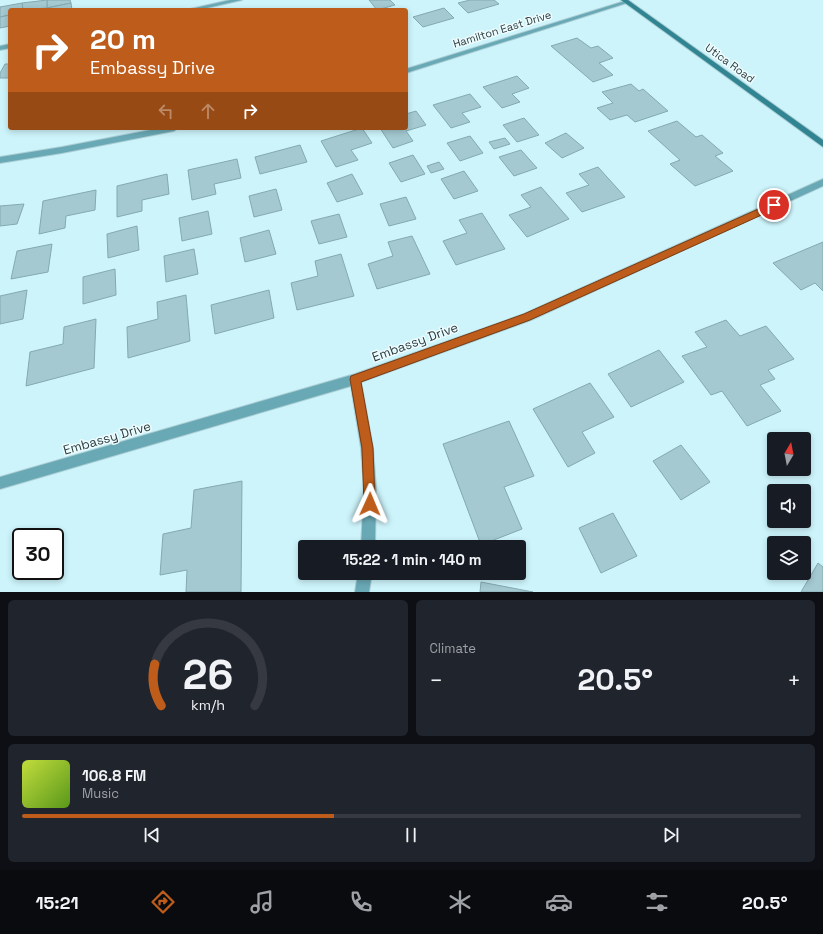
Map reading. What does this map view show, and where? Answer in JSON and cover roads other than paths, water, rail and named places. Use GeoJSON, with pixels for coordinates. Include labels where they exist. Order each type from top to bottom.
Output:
{"type":"FeatureCollection","features":[{"type":"Feature","properties":{"kind":"street"},"geometry":{"type":"LineString","coordinates":[[199,8],[239,0]]}},
{"type":"Feature","properties":{"kind":"street","name":"Hamilton East Drive"},"geometry":{"type":"LineString","coordinates":[[408,70],[626,1]]}},
{"type":"Feature","properties":{"kind":"street","name":"Utica Road"},"geometry":{"type":"LineString","coordinates":[[626,1],[823,144]]}},
{"type":"Feature","properties":{"kind":"street"},"geometry":{"type":"LineString","coordinates":[[0,160],[62,150],[164,130]]}},
{"type":"Feature","properties":{"kind":"street","name":"Embassy Drive"},"geometry":{"type":"LineString","coordinates":[[0,483],[355,379],[527,317],[823,182]]}},
{"type":"Feature","properties":{"kind":"street"},"geometry":{"type":"LineString","coordinates":[[355,379],[367,448],[370,489],[368,540]]}},
{"type":"Feature","properties":{"kind":"street"},"geometry":{"type":"LineString","coordinates":[[362,592],[364,580]]}}]}
